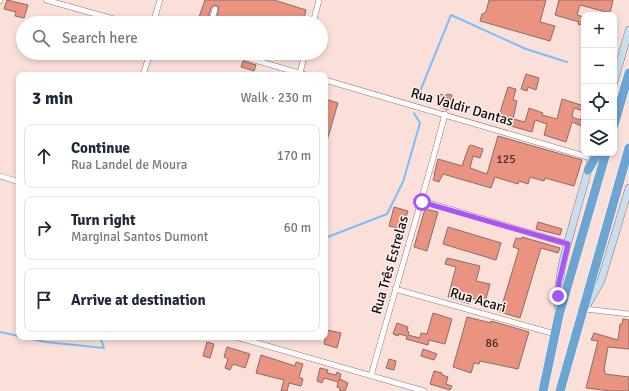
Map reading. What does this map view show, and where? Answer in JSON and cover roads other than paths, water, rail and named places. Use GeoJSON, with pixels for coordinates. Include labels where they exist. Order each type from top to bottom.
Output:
{"type":"FeatureCollection","features":[{"type":"Feature","properties":{"kind":"highway"},"geometry":{"type":"LineString","coordinates":[[615,120],[629,73]]}},
{"type":"Feature","properties":{"kind":"highway"},"geometry":{"type":"LineString","coordinates":[[560,391],[585,308],[629,148]]}},
{"type":"Feature","properties":{"kind":"highway"},"geometry":{"type":"LineString","coordinates":[[588,170],[594,156]]}},
{"type":"Feature","properties":{"kind":"highway"},"geometry":{"type":"LineString","coordinates":[[543,391],[559,315],[605,156]]}},
{"type":"Feature","properties":{"kind":"main road"},"geometry":{"type":"LineString","coordinates":[[617,72],[629,30]]}},
{"type":"Feature","properties":{"kind":"main road"},"geometry":{"type":"LineString","coordinates":[[559,315],[558,288],[588,170]]}},
{"type":"Feature","properties":{"kind":"main road"},"geometry":{"type":"LineString","coordinates":[[585,308],[601,281],[629,188]]}},
{"type":"Feature","properties":{"kind":"street"},"geometry":{"type":"LineString","coordinates":[[46,0],[103,16]]}},
{"type":"Feature","properties":{"kind":"street"},"geometry":{"type":"LineString","coordinates":[[155,16],[160,0]]}},
{"type":"Feature","properties":{"kind":"street"},"geometry":{"type":"LineString","coordinates":[[315,16],[319,0]]}},
{"type":"Feature","properties":{"kind":"street"},"geometry":{"type":"LineString","coordinates":[[213,16],[215,9]]}},
{"type":"Feature","properties":{"kind":"street"},"geometry":{"type":"LineString","coordinates":[[144,72],[148,60]]}},
{"type":"Feature","properties":{"kind":"street"},"geometry":{"type":"LineString","coordinates":[[254,60],[296,72]]}},
{"type":"Feature","properties":{"kind":"street"},"geometry":{"type":"LineString","coordinates":[[300,72],[303,60]]}},
{"type":"Feature","properties":{"kind":"street","name":"Rua Valdir Dantas"},"geometry":{"type":"LineString","coordinates":[[328,81],[581,151]]}},
{"type":"Feature","properties":{"kind":"street","name":"Rua Três Estrelas"},"geometry":{"type":"LineString","coordinates":[[371,376],[395,289],[422,202],[445,114]]}},
{"type":"Feature","properties":{"kind":"street"},"geometry":{"type":"LineString","coordinates":[[0,176],[16,181]]}},
{"type":"Feature","properties":{"kind":"street"},"geometry":{"type":"LineString","coordinates":[[422,202],[568,244]]}},
{"type":"Feature","properties":{"kind":"street","name":"Rua Acari"},"geometry":{"type":"LineString","coordinates":[[395,289],[555,334]]}},
{"type":"Feature","properties":{"kind":"street"},"geometry":{"type":"LineString","coordinates":[[585,308],[629,314]]}},
{"type":"Feature","properties":{"kind":"street"},"geometry":{"type":"LineString","coordinates":[[246,340],[424,391]]}},
{"type":"Feature","properties":{"kind":"waterway"},"geometry":{"type":"LineString","coordinates":[[418,100],[451,15],[526,49],[567,62]]}},
{"type":"Feature","properties":{"kind":"waterway"},"geometry":{"type":"LineString","coordinates":[[328,237],[387,214],[403,182],[420,123],[414,113]]}},
{"type":"Feature","properties":{"kind":"waterway"},"geometry":{"type":"LineString","coordinates":[[0,332],[16,335]]}},
{"type":"Feature","properties":{"kind":"waterway"},"geometry":{"type":"LineString","coordinates":[[36,340],[104,348],[101,340]]}}]}
